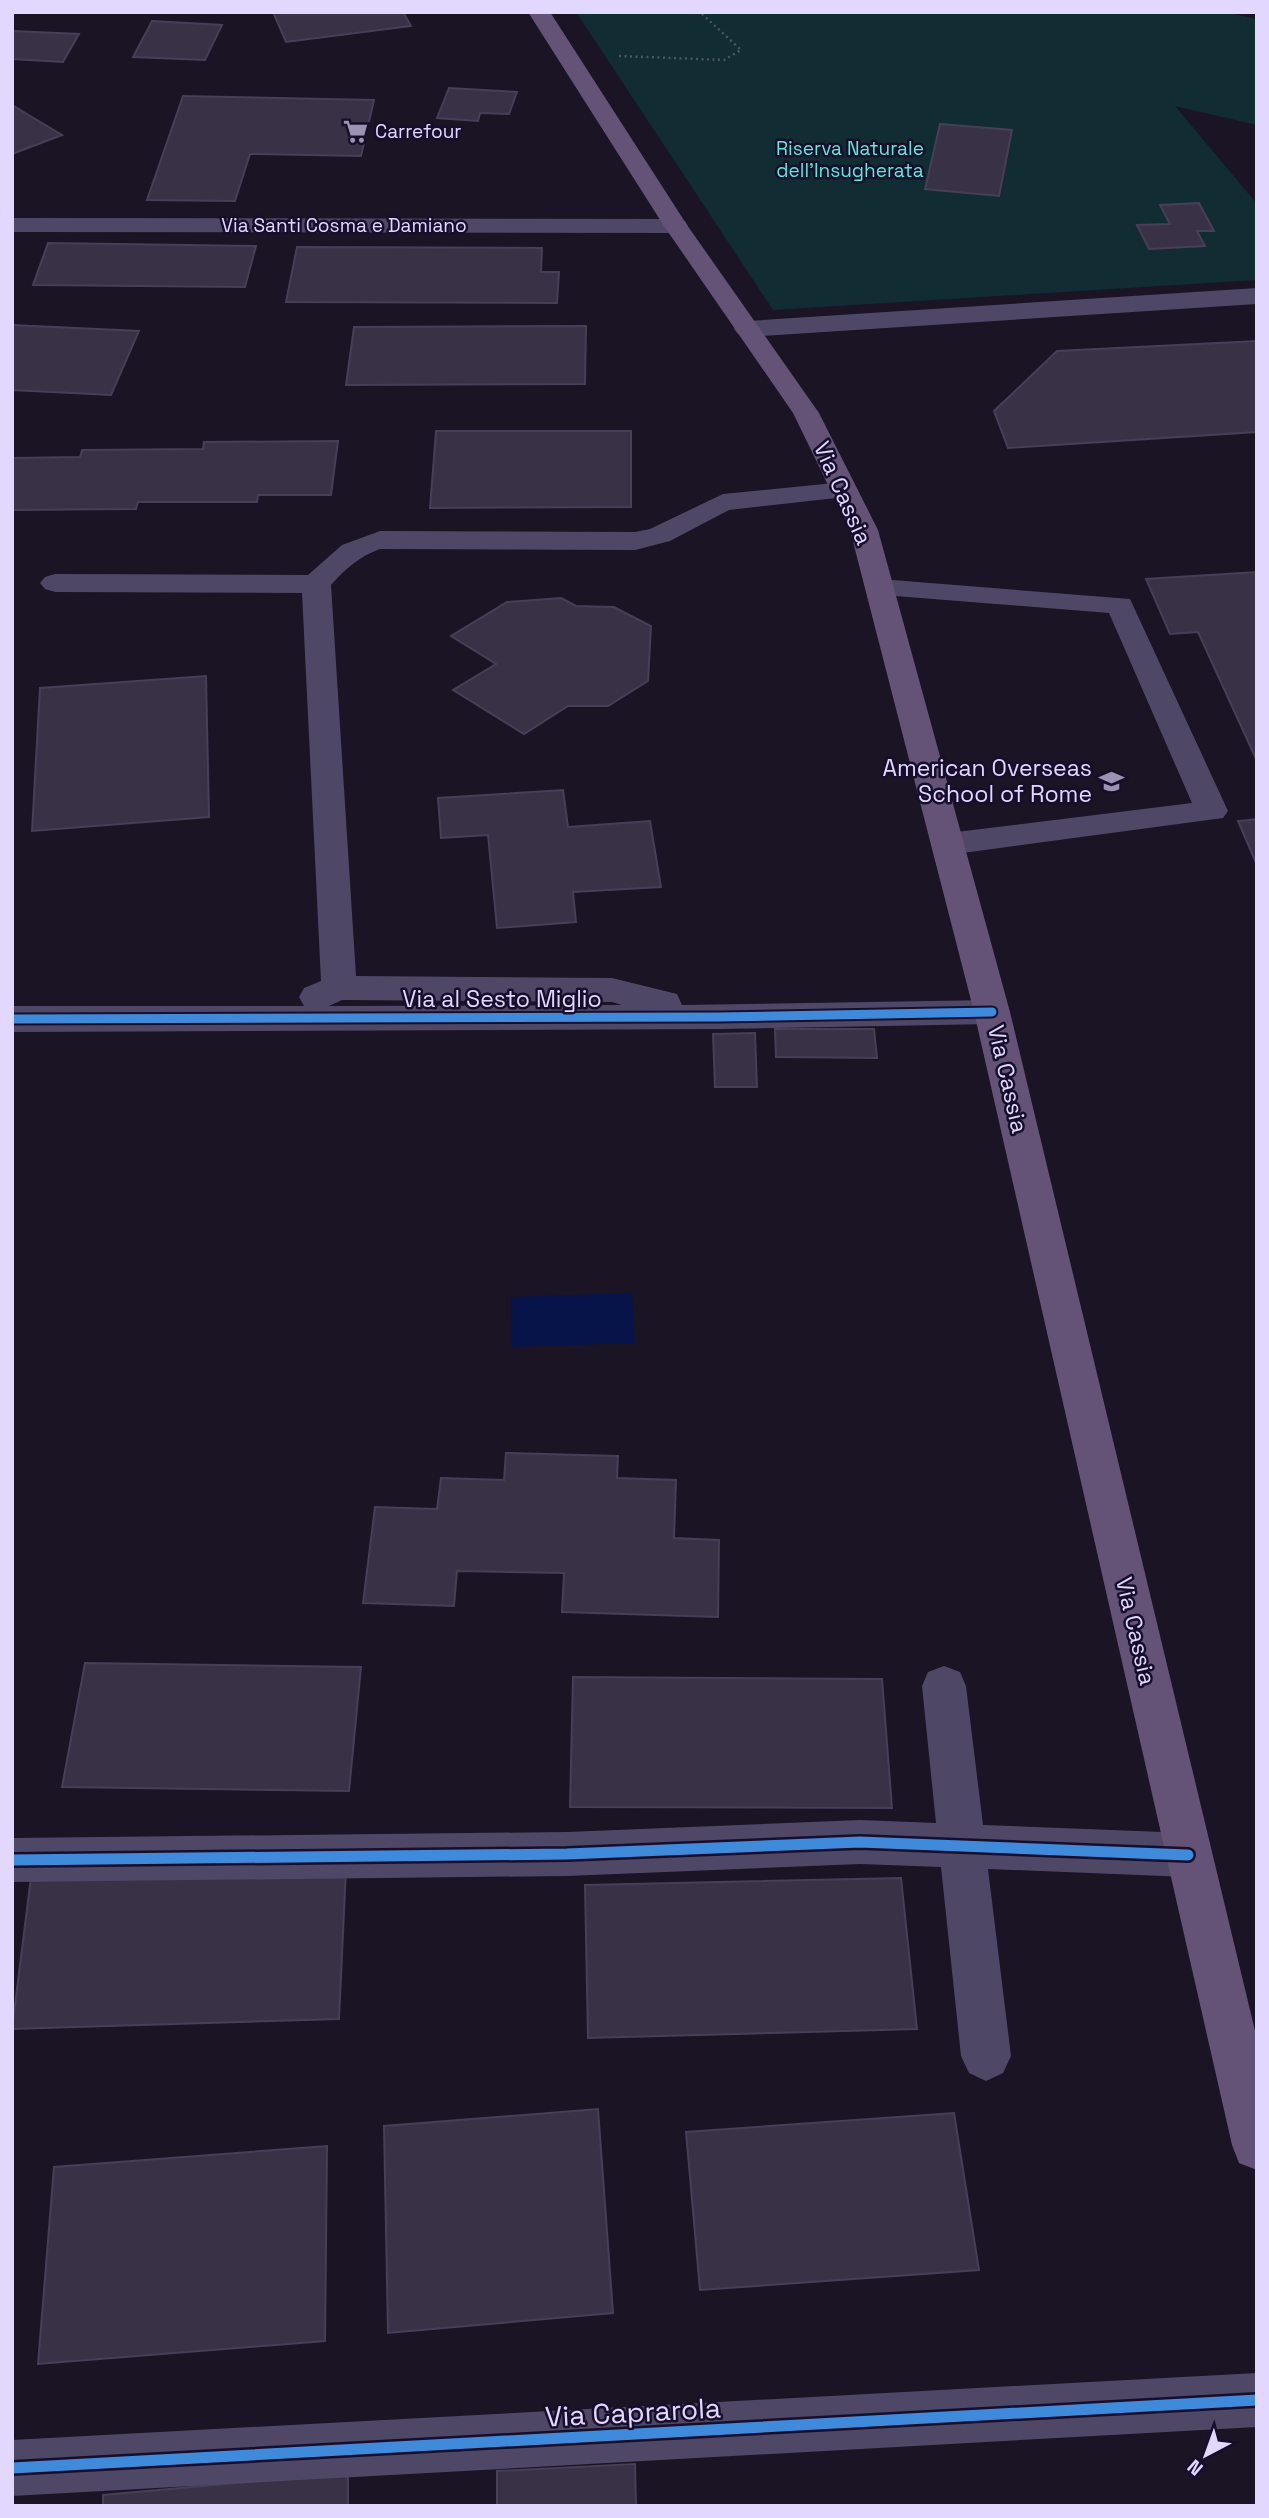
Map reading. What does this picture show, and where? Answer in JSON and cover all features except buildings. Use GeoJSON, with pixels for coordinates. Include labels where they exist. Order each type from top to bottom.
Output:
{"type":"FeatureCollection","features":[{"type":"Feature","properties":{"kind":"main road","name":"Via Cassia"},"geometry":{"type":"LineString","coordinates":[[539,12],[676,226],[806,414],[864,530],[992,1012],[1188,1855],[1241,2012],[1257,2145]]}},
{"type":"Feature","properties":{"kind":"street","name":"Via Santi Cosma e Damiano"},"geometry":{"type":"LineString","coordinates":[[12,225],[676,226]]}},
{"type":"Feature","properties":{"kind":"street"},"geometry":{"type":"LineString","coordinates":[[747,329],[1257,296]]}},
{"type":"Feature","properties":{"kind":"street"},"geometry":{"type":"LineString","coordinates":[[339,988],[316,584],[345,553],[359,544],[380,540],[597,543],[635,541],[660,535],[698,512],[723,502],[844,489]]}},
{"type":"Feature","properties":{"kind":"street"},"geometry":{"type":"LineString","coordinates":[[55,583],[316,584]]}},
{"type":"Feature","properties":{"kind":"street"},"geometry":{"type":"LineString","coordinates":[[880,588],[1120,605],[1212,811],[948,844]]}},
{"type":"Feature","properties":{"kind":"street","name":"Via al Sesto Miglio"},"geometry":{"type":"LineString","coordinates":[[266,1018],[339,988],[612,990],[719,1017]]}},
{"type":"Feature","properties":{"kind":"street","name":"Via al Sesto Miglio"},"geometry":{"type":"LineString","coordinates":[[12,1019],[719,1017],[992,1012]]}},
{"type":"Feature","properties":{"kind":"street"},"geometry":{"type":"LineString","coordinates":[[944,1686],[986,2056]]}},
{"type":"Feature","properties":{"kind":"street"},"geometry":{"type":"LineString","coordinates":[[12,1860],[567,1854],[860,1842],[1188,1855]]}},
{"type":"Feature","properties":{"kind":"street","name":"Via Caprarola"},"geometry":{"type":"LineString","coordinates":[[12,2468],[1257,2400]]}},
{"type":"Feature","properties":{"kind":"path"},"geometry":{"type":"LineString","coordinates":[[567,56],[724,60],[741,50],[700,12]]}},
{"type":"Feature","properties":{"kind":"green space","name":"Riserva Naturale dell'Insugherata"},"geometry":{"type":"Polygon","coordinates":[[[576,12],[1224,12],[1257,19],[1257,125],[1175,106],[1257,204],[1257,280],[773,310],[576,12]]]}},
{"type":"Feature","properties":{"kind":"shaded area"},"geometry":{"type":"Polygon","coordinates":[[[632,1293],[635,1343],[512,1347],[511,1297],[632,1293]]]}},
{"type":"Feature","properties":{"kind":"cycle path"},"geometry":{"type":"LineString","coordinates":[[12,1019],[719,1017],[992,1012]]}},
{"type":"Feature","properties":{"kind":"cycle path"},"geometry":{"type":"LineString","coordinates":[[12,1860],[567,1854],[860,1842],[1188,1855]]}},
{"type":"Feature","properties":{"kind":"cycle path"},"geometry":{"type":"LineString","coordinates":[[12,2468],[1257,2400]]}},
{"type":"Feature","properties":{"kind":"place","name":"Carrefour"},"geometry":{"type":"Point","coordinates":[355,131]}},
{"type":"Feature","properties":{"kind":"place","name":"American Overseas School of Rome"},"geometry":{"type":"Point","coordinates":[1112,781]}}]}
